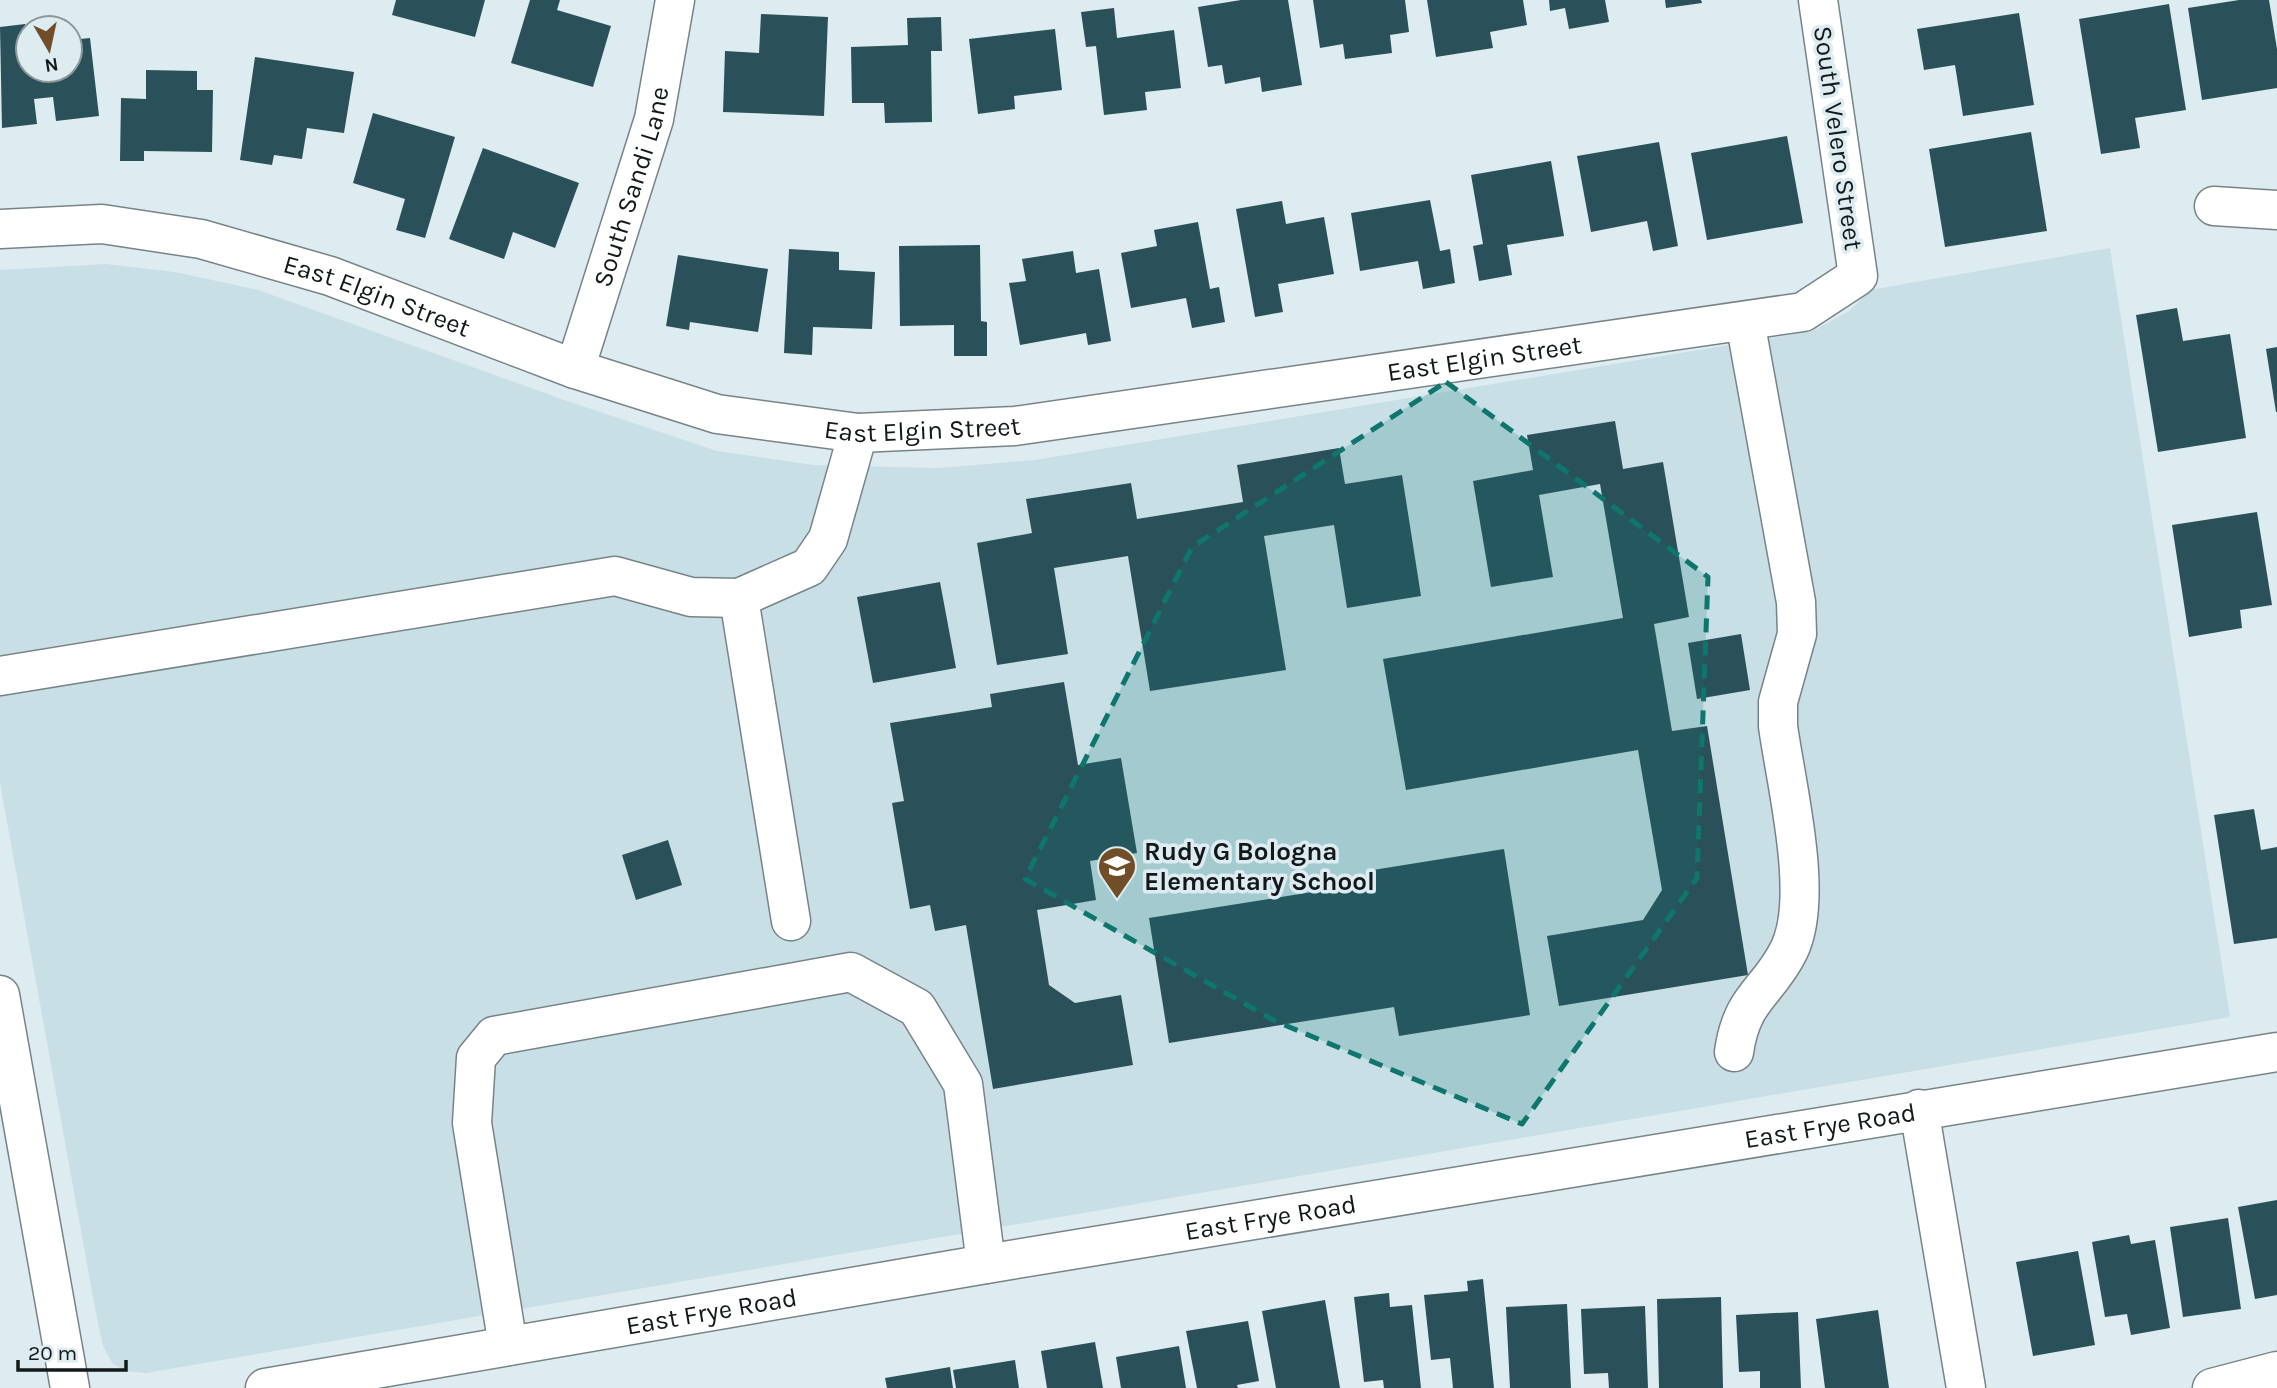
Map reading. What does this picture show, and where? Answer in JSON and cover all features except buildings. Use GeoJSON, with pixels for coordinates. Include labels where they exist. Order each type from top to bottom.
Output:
{"type":"FeatureCollection","features":[{"type":"Feature","properties":{"kind":"street","name":"South Sandi Lane"},"geometry":{"type":"LineString","coordinates":[[575,369],[654,119],[674,0]]}},
{"type":"Feature","properties":{"kind":"street","name":"South Velero Street"},"geometry":{"type":"LineString","coordinates":[[1818,0],[1858,276]]}},
{"type":"Feature","properties":{"kind":"street"},"geometry":{"type":"LineString","coordinates":[[2214,206],[2277,210]]}},
{"type":"Feature","properties":{"kind":"street","name":"East Elgin Street"},"geometry":{"type":"LineString","coordinates":[[0,229],[102,224],[201,239],[330,276],[575,369],[717,414],[858,433],[1015,426],[1803,312],[1858,276]]}},
{"type":"Feature","properties":{"kind":"street"},"geometry":{"type":"LineString","coordinates":[[1734,1052],[1738,1026],[1751,1000],[1789,951],[1797,927],[1801,886],[1778,726],[1778,702],[1797,634],[1796,602],[1745,321]]}},
{"type":"Feature","properties":{"kind":"street"},"geometry":{"type":"LineString","coordinates":[[0,676],[615,576],[691,597],[739,598],[809,567],[828,539],[858,433]]}},
{"type":"Feature","properties":{"kind":"street"},"geometry":{"type":"LineString","coordinates":[[739,598],[791,921]]}},
{"type":"Feature","properties":{"kind":"street"},"geometry":{"type":"LineString","coordinates":[[508,1346],[472,1123],[476,1058],[495,1036],[851,972],[917,1008],[963,1084],[986,1264]]}},
{"type":"Feature","properties":{"kind":"street"},"geometry":{"type":"LineString","coordinates":[[0,995],[15,1167],[70,1388]]}},
{"type":"Feature","properties":{"kind":"street","name":"East Frye Road"},"geometry":{"type":"LineString","coordinates":[[283,1386],[986,1264],[1602,1165],[1919,1109],[2277,1052]]}},
{"type":"Feature","properties":{"kind":"street"},"geometry":{"type":"LineString","coordinates":[[1919,1109],[1966,1388]]}},
{"type":"Feature","properties":{"kind":"street"},"geometry":{"type":"LineString","coordinates":[[2213,1388],[2277,1371]]}},
{"type":"Feature","properties":{"kind":"highlighted area"},"geometry":{"type":"Polygon","coordinates":[[[1446,382],[1708,577],[1697,878],[1522,1124],[1275,1021],[1025,879],[1192,547],[1446,382]]]}},
{"type":"Feature","properties":{"kind":"shaded area","name":"Rudy G Bologna Elementary School"},"geometry":{"type":"Polygon","coordinates":[[[2110,248],[2230,1017],[146,1373],[125,1371],[112,1363],[103,1346],[95,1308],[0,783],[0,270],[106,264],[175,272],[258,290],[567,401],[717,451],[814,465],[938,468],[1035,460],[1813,331],[1849,311],[1870,290],[2110,248]]]}},
{"type":"Feature","properties":{"kind":"place","name":"Rudy G Bologna Elementary School"},"geometry":{"type":"Point","coordinates":[1117,900]}}]}
